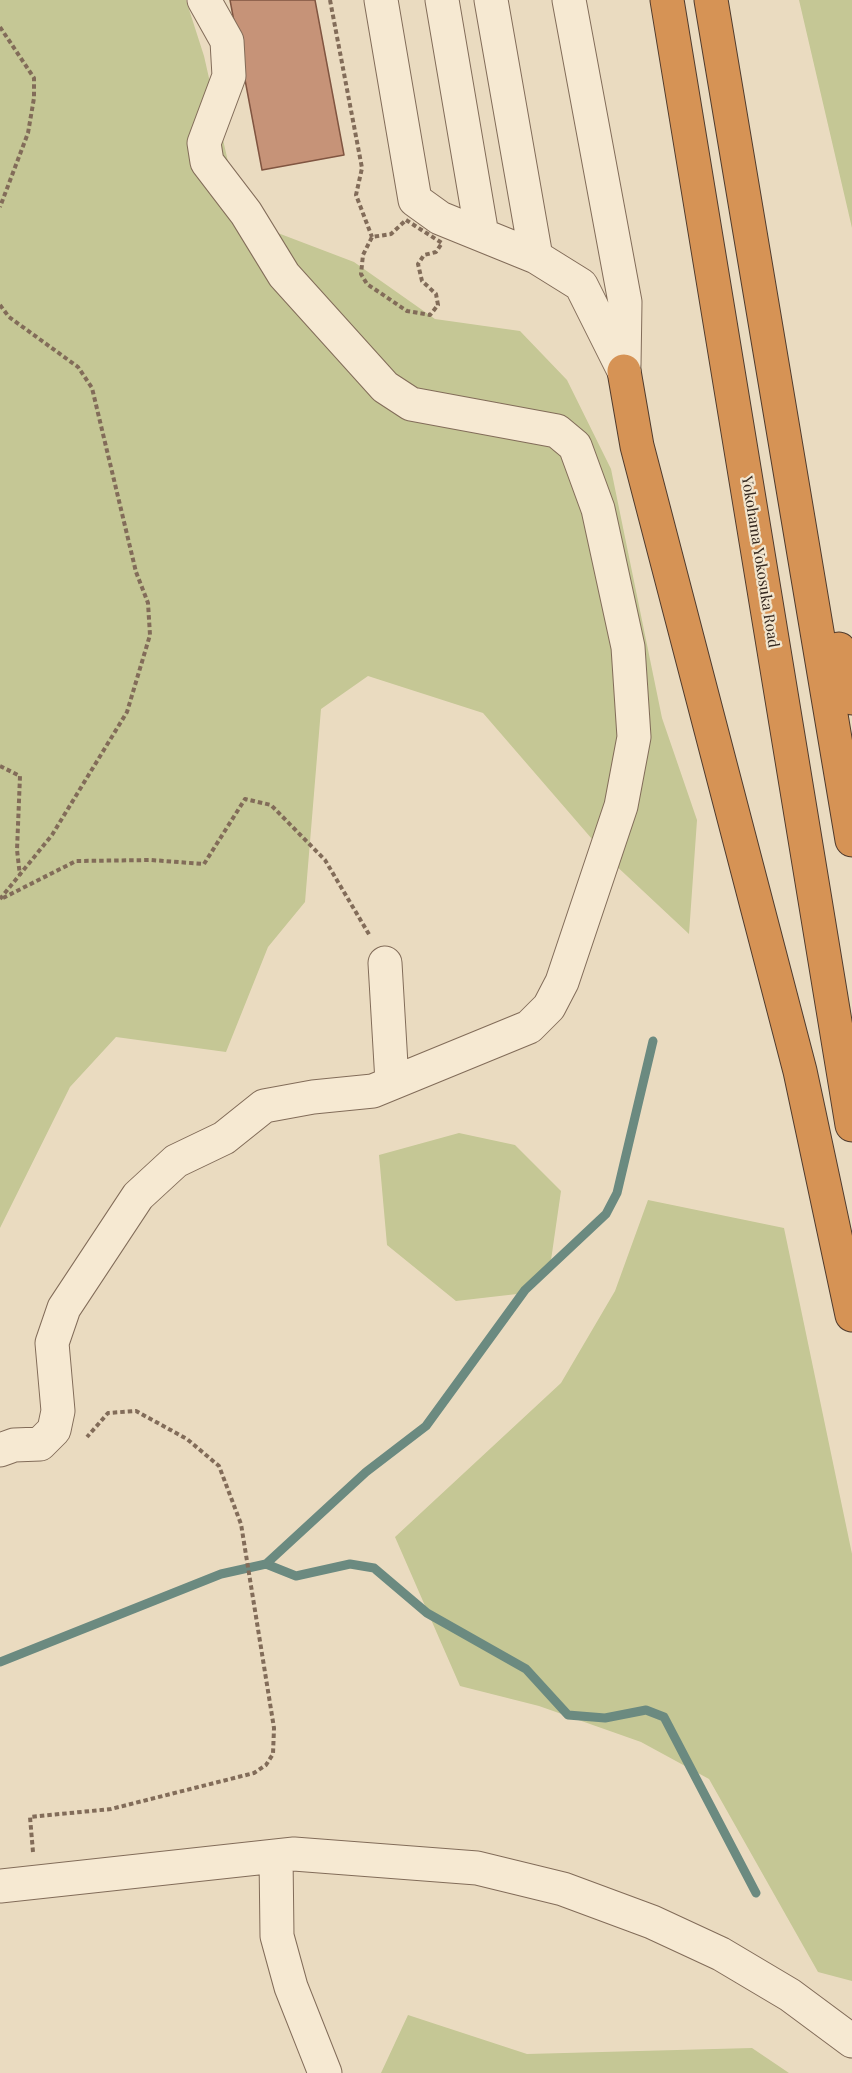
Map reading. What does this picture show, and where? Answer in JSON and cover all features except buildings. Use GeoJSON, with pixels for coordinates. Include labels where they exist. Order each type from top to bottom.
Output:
{"type":"FeatureCollection","features":[{"type":"Feature","properties":{"kind":"highway","name":"Yokohama Yokosuka Road"},"geometry":{"type":"LineString","coordinates":[[667,0],[852,1125]]}},
{"type":"Feature","properties":{"kind":"highway"},"geometry":{"type":"LineString","coordinates":[[711,0],[852,840]]}},
{"type":"Feature","properties":{"kind":"highway"},"geometry":{"type":"LineString","coordinates":[[624,371],[637,446],[800,1071],[852,1315]]}},
{"type":"Feature","properties":{"kind":"highway"},"geometry":{"type":"LineString","coordinates":[[784,438],[852,698]]}},
{"type":"Feature","properties":{"kind":"street"},"geometry":{"type":"LineString","coordinates":[[0,1450],[15,1445],[40,1444],[54,1430],[58,1411],[52,1344],[64,1308],[138,1196],[176,1161],[224,1138],[264,1106],[372,1090],[529,1027],[549,1007],[562,982],[621,806],[634,737],[628,647],[598,509],[575,446],[556,431],[411,404],[385,387],[285,275],[246,213],[207,162],[204,143],[229,76],[227,40],[204,0]]}},
{"type":"Feature","properties":{"kind":"street"},"geometry":{"type":"LineString","coordinates":[[381,0],[415,200],[440,218],[536,257],[580,285],[624,371]]}},
{"type":"Feature","properties":{"kind":"street"},"geometry":{"type":"LineString","coordinates":[[442,0],[482,235]]}},
{"type":"Feature","properties":{"kind":"street"},"geometry":{"type":"LineString","coordinates":[[491,0],[536,257]]}},
{"type":"Feature","properties":{"kind":"street"},"geometry":{"type":"LineString","coordinates":[[569,0],[626,302],[624,371]]}},
{"type":"Feature","properties":{"kind":"street"},"geometry":{"type":"LineString","coordinates":[[385,963],[392,1082]]}},
{"type":"Feature","properties":{"kind":"street"},"geometry":{"type":"LineString","coordinates":[[0,1886],[294,1854],[477,1868],[563,1889],[651,1922],[721,1954],[790,1995],[852,2041]]}},
{"type":"Feature","properties":{"kind":"street"},"geometry":{"type":"LineString","coordinates":[[276,1856],[277,1936],[291,1987],[325,2073]]}},
{"type":"Feature","properties":{"kind":"path"},"geometry":{"type":"LineString","coordinates":[[330,0],[362,168],[356,195],[372,237],[363,255],[361,274],[367,284],[407,311],[430,315],[438,305],[436,294],[422,281],[418,264],[424,255],[436,252],[442,243],[406,220],[391,234],[372,237]]}},
{"type":"Feature","properties":{"kind":"path"},"geometry":{"type":"LineString","coordinates":[[0,27],[34,78],[34,98],[28,133],[0,207]]}},
{"type":"Feature","properties":{"kind":"path"},"geometry":{"type":"LineString","coordinates":[[0,305],[9,317],[78,367],[92,388],[136,572],[148,603],[150,635],[127,712],[52,835],[0,899]]}},
{"type":"Feature","properties":{"kind":"path"},"geometry":{"type":"LineString","coordinates":[[0,766],[20,776],[16,850],[20,877]]}},
{"type":"Feature","properties":{"kind":"path"},"geometry":{"type":"LineString","coordinates":[[0,899],[76,861],[151,860],[204,864],[245,799],[271,805],[325,860],[385,963]]}},
{"type":"Feature","properties":{"kind":"path"},"geometry":{"type":"LineString","coordinates":[[36,1882],[30,1817],[111,1809],[254,1773],[266,1765],[273,1754],[274,1728],[241,1524],[219,1466],[187,1439],[136,1411],[108,1413],[86,1438],[47,1437]]}},
{"type":"Feature","properties":{"kind":"green space"},"geometry":{"type":"Polygon","coordinates":[[[0,0],[186,0],[204,56],[241,219],[354,262],[435,319],[520,331],[567,380],[611,469],[662,718],[697,820],[689,934],[611,861],[483,713],[368,676],[321,709],[305,902],[268,947],[226,1052],[116,1037],[70,1087],[0,1228],[0,0]]]}},
{"type":"Feature","properties":{"kind":"green space"},"geometry":{"type":"Polygon","coordinates":[[[799,0],[852,0],[852,228],[799,0]]]}},
{"type":"Feature","properties":{"kind":"green space"},"geometry":{"type":"Polygon","coordinates":[[[459,1133],[515,1145],[561,1191],[550,1267],[517,1294],[456,1301],[387,1245],[379,1155],[459,1133]]]}},
{"type":"Feature","properties":{"kind":"green space"},"geometry":{"type":"Polygon","coordinates":[[[648,1200],[784,1228],[852,1554],[852,1981],[818,1972],[709,1779],[641,1742],[539,1706],[460,1686],[395,1537],[561,1383],[615,1291],[648,1200]]]}},
{"type":"Feature","properties":{"kind":"green space"},"geometry":{"type":"Polygon","coordinates":[[[408,2015],[527,2054],[752,2048],[789,2073],[381,2073],[408,2015]]]}},
{"type":"Feature","properties":{"kind":"waterway"},"geometry":{"type":"LineString","coordinates":[[0,1662],[221,1574],[266,1564],[366,1472],[426,1426],[525,1290],[606,1214],[617,1193],[653,1041]]}},
{"type":"Feature","properties":{"kind":"waterway"},"geometry":{"type":"LineString","coordinates":[[266,1564],[296,1576],[350,1564],[374,1568],[427,1613],[526,1669],[568,1715],[605,1718],[646,1710],[664,1717],[756,1893]]}}]}
